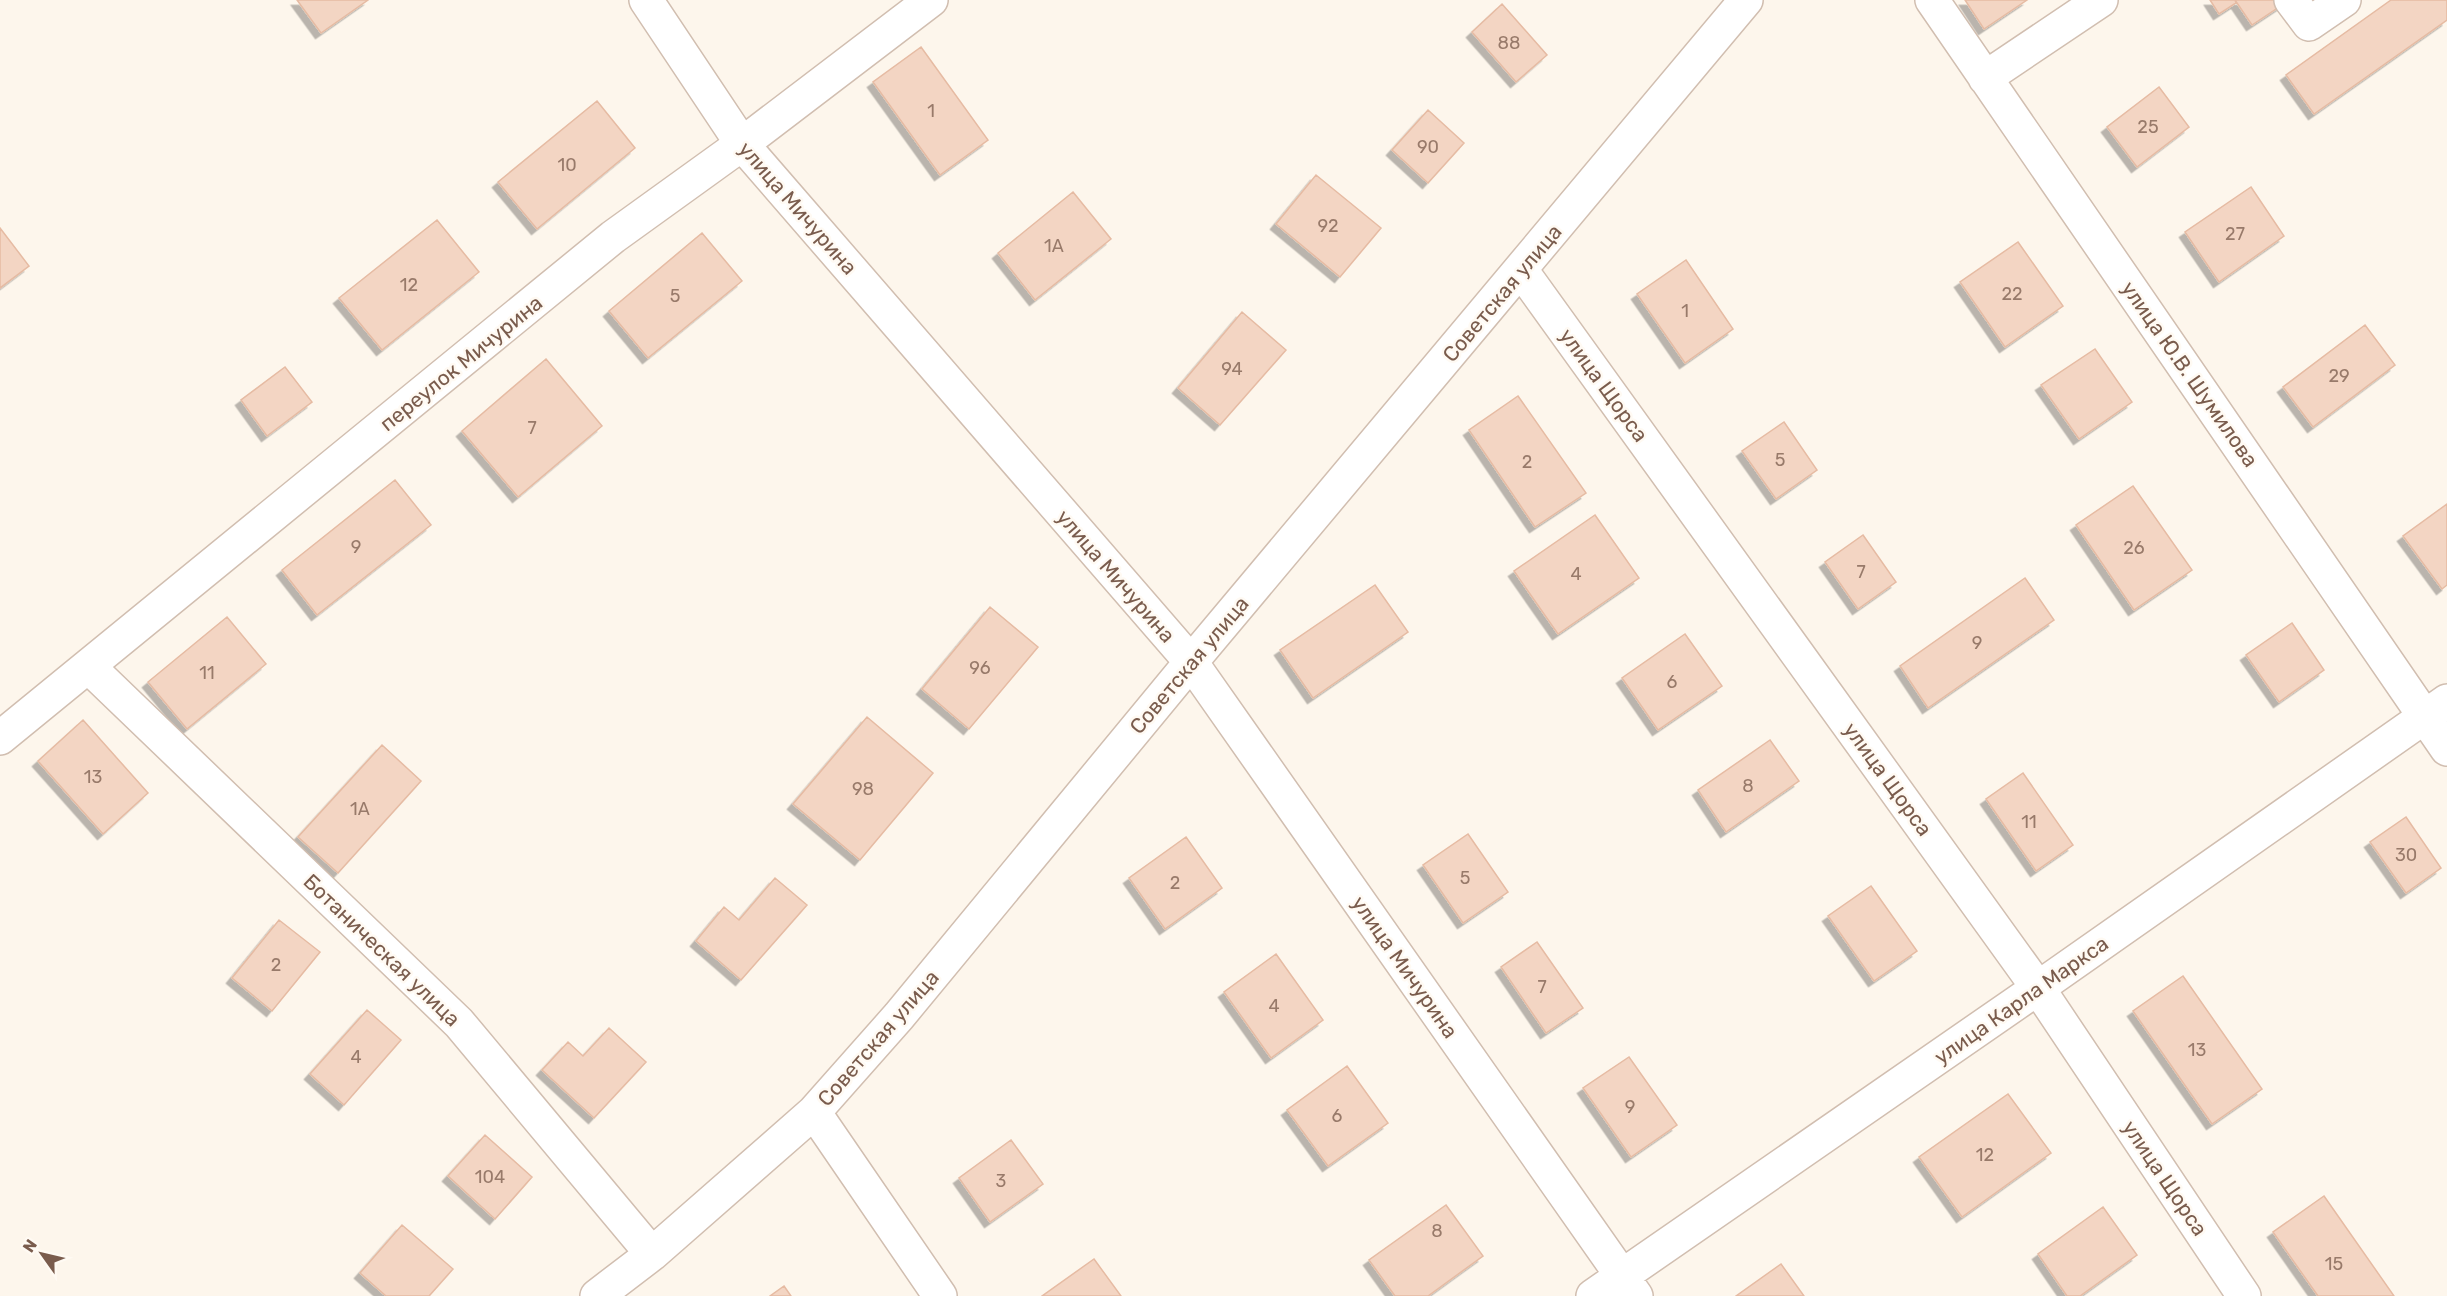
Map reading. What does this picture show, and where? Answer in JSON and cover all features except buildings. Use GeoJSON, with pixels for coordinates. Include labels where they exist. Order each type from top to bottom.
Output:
{"type":"FeatureCollection","features":[{"type":"Feature","properties":{"kind":"street","name":"улица Мичурина"},"geometry":{"type":"LineString","coordinates":[[646,0],[742,144],[1191,662],[1629,1286]]}},
{"type":"Feature","properties":{"kind":"street","name":"переулок Мичурина"},"geometry":{"type":"LineString","coordinates":[[0,738],[613,237],[742,144],[931,0]]}},
{"type":"Feature","properties":{"kind":"street","name":"Советская улица"},"geometry":{"type":"LineString","coordinates":[[597,1296],[652,1254],[814,1112],[899,1016],[1191,662],[1746,0]]}},
{"type":"Feature","properties":{"kind":"street","name":"улица Ю.В. Шумилова"},"geometry":{"type":"LineString","coordinates":[[1932,0],[1985,78],[2436,708],[2447,749]]}},
{"type":"Feature","properties":{"kind":"street"},"geometry":{"type":"LineString","coordinates":[[1985,78],[2101,0]]}},
{"type":"Feature","properties":{"kind":"street"},"geometry":{"type":"LineString","coordinates":[[2291,0],[2308,24],[2344,0]]}},
{"type":"Feature","properties":{"kind":"street","name":"улица Щорса"},"geometry":{"type":"LineString","coordinates":[[1521,270],[2038,988],[2244,1296]]}},
{"type":"Feature","properties":{"kind":"street","name":"Ботаническая улица"},"geometry":{"type":"LineString","coordinates":[[89,667],[459,1023],[652,1254]]}},
{"type":"Feature","properties":{"kind":"street","name":"улица Карла Маркса"},"geometry":{"type":"LineString","coordinates":[[1593,1296],[1629,1286],[2038,988],[2436,708]]}},
{"type":"Feature","properties":{"kind":"street"},"geometry":{"type":"LineString","coordinates":[[814,1112],[940,1296]]}}]}
